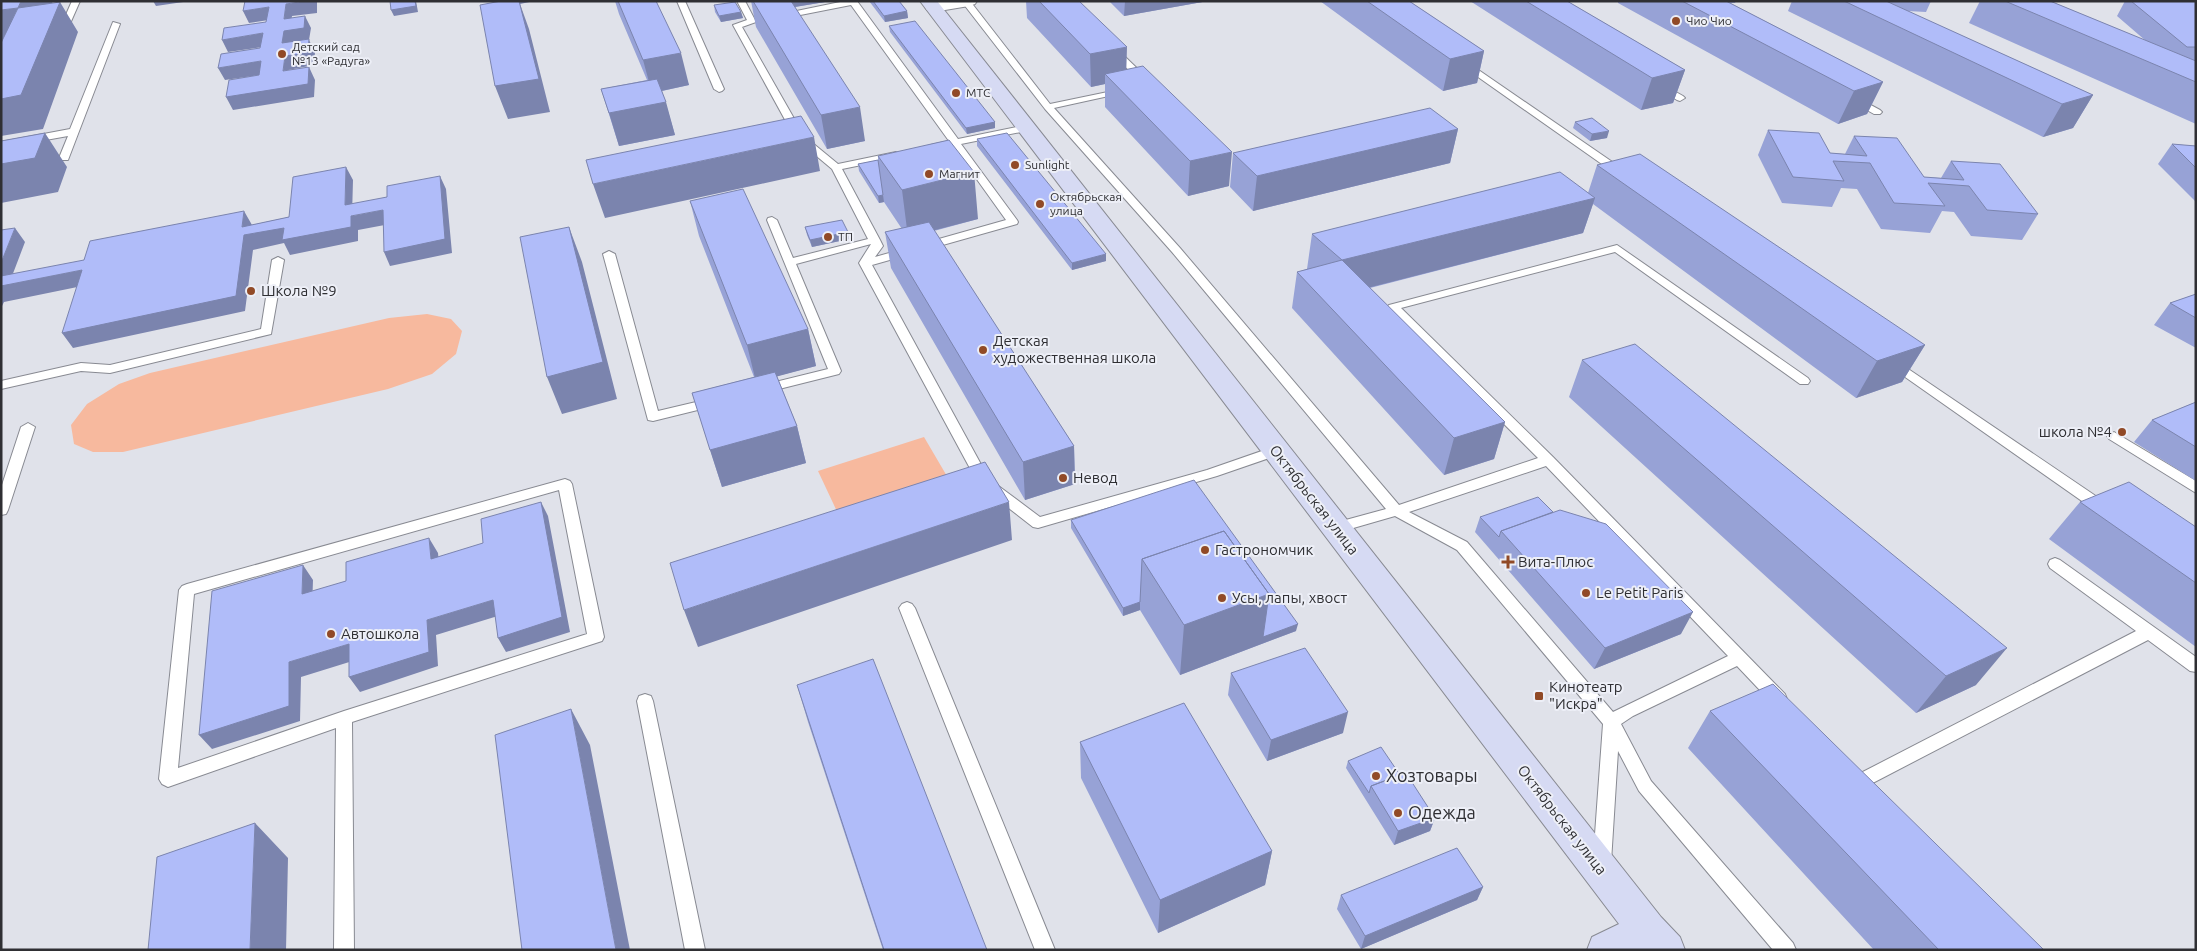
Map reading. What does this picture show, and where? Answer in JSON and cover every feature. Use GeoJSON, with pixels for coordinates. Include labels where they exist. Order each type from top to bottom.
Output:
{"type":"FeatureCollection","features":[{"type":"Feature","properties":{"kind":"main road","name":"Октябрьская улица"},"geometry":{"type":"LineString","coordinates":[[930,4],[1656,940]]}},
{"type":"Feature","properties":{"kind":"main road"},"geometry":{"type":"LineString","coordinates":[[1606,950],[1656,940]]}},
{"type":"Feature","properties":{"kind":"street"},"geometry":{"type":"LineString","coordinates":[[930,4],[968,2]]}},
{"type":"Feature","properties":{"kind":"lane"},"geometry":{"type":"LineString","coordinates":[[65,26],[76,1]]}},
{"type":"Feature","properties":{"kind":"lane"},"geometry":{"type":"LineString","coordinates":[[681,1],[719,89]]}},
{"type":"Feature","properties":{"kind":"lane"},"geometry":{"type":"LineString","coordinates":[[741,1],[757,21],[737,25],[795,139],[836,167],[875,240],[877,246],[865,263]]}},
{"type":"Feature","properties":{"kind":"lane"},"geometry":{"type":"LineString","coordinates":[[772,18],[853,2],[1013,222],[865,263]]}},
{"type":"Feature","properties":{"kind":"lane"},"geometry":{"type":"LineString","coordinates":[[968,2],[1048,107],[1176,250],[1396,511],[1462,546],[1611,722],[1645,786],[1786,950]]}},
{"type":"Feature","properties":{"kind":"lane"},"geometry":{"type":"LineString","coordinates":[[64,158],[72,132],[116,24]]}},
{"type":"Feature","properties":{"kind":"lane"},"geometry":{"type":"LineString","coordinates":[[1048,107],[1148,85],[1109,45]]}},
{"type":"Feature","properties":{"kind":"lane"},"geometry":{"type":"LineString","coordinates":[[1451,54],[1632,180]]}},
{"type":"Feature","properties":{"kind":"lane"},"geometry":{"type":"LineString","coordinates":[[1656,83],[1680,98]]}},
{"type":"Feature","properties":{"kind":"lane"},"geometry":{"type":"LineString","coordinates":[[1842,93],[1877,112]]}},
{"type":"Feature","properties":{"kind":"lane"},"geometry":{"type":"LineString","coordinates":[[836,167],[1026,128]]}},
{"type":"Feature","properties":{"kind":"lane"},"geometry":{"type":"LineString","coordinates":[[1,145],[72,132]]}},
{"type":"Feature","properties":{"kind":"lane"},"geometry":{"type":"LineString","coordinates":[[749,393],[834,371],[772,220]]}},
{"type":"Feature","properties":{"kind":"lane"},"geometry":{"type":"LineString","coordinates":[[789,262],[875,240]]}},
{"type":"Feature","properties":{"kind":"lane"},"geometry":{"type":"LineString","coordinates":[[1786,706],[1548,460],[1393,307],[1617,248],[1804,381]]}},
{"type":"Feature","properties":{"kind":"lane"},"geometry":{"type":"LineString","coordinates":[[609,254],[653,418],[730,398]]}},
{"type":"Feature","properties":{"kind":"lane"},"geometry":{"type":"LineString","coordinates":[[1,385],[81,367],[110,369],[267,331],[278,260]]}},
{"type":"Feature","properties":{"kind":"lane"},"geometry":{"type":"LineString","coordinates":[[865,263],[984,482],[1038,523],[1212,473],[1276,451]]}},
{"type":"Feature","properties":{"kind":"lane"},"geometry":{"type":"LineString","coordinates":[[1883,356],[2112,514]]}},
{"type":"Feature","properties":{"kind":"lane"},"geometry":{"type":"LineString","coordinates":[[1,510],[28,427]]}},
{"type":"Feature","properties":{"kind":"lane"},"geometry":{"type":"LineString","coordinates":[[2114,436],[2196,488]]}},
{"type":"Feature","properties":{"kind":"lane"},"geometry":{"type":"LineString","coordinates":[[1336,528],[1396,511],[1548,460]]}},
{"type":"Feature","properties":{"kind":"lane"},"geometry":{"type":"LineString","coordinates":[[565,484],[596,637],[344,718],[168,779],[187,590],[565,484]]}},
{"type":"Feature","properties":{"kind":"lane"},"geometry":{"type":"LineString","coordinates":[[2055,564],[2196,666]]}},
{"type":"Feature","properties":{"kind":"lane"},"geometry":{"type":"LineString","coordinates":[[906,608],[1044,950]]}},
{"type":"Feature","properties":{"kind":"lane"},"geometry":{"type":"LineString","coordinates":[[1846,768],[1862,786],[2149,632]]}},
{"type":"Feature","properties":{"kind":"lane"},"geometry":{"type":"LineString","coordinates":[[1611,722],[1627,711],[1739,658]]}},
{"type":"Feature","properties":{"kind":"lane"},"geometry":{"type":"LineString","coordinates":[[645,700],[694,950]]}},
{"type":"Feature","properties":{"kind":"lane"},"geometry":{"type":"LineString","coordinates":[[344,718],[344,950]]}},
{"type":"Feature","properties":{"kind":"lane"},"geometry":{"type":"LineString","coordinates":[[1601,870],[1611,722]]}},
{"type":"Feature","properties":{"kind":"shaded area"},"geometry":{"type":"Polygon","coordinates":[[[427,314],[451,319],[462,331],[456,354],[432,374],[388,389],[123,452],[93,452],[74,444],[71,425],[87,404],[119,384],[150,373],[389,318],[427,314]]]}},
{"type":"Feature","properties":{"kind":"shaded area"},"geometry":{"type":"Polygon","coordinates":[[[924,437],[951,483],[841,520],[818,471],[924,437]]]}},
{"type":"Feature","properties":{"kind":"building"},"geometry":{"type":"Polygon","coordinates":[[[1,1],[21,1],[18,8],[1,10],[1,1]]]}},
{"type":"Feature","properties":{"kind":"building"},"geometry":{"type":"Polygon","coordinates":[[[245,1],[306,1],[286,4],[284,19],[305,16],[304,28],[284,31],[282,43],[309,39],[308,53],[285,56],[283,71],[309,67],[308,84],[226,97],[229,80],[259,75],[261,61],[218,68],[221,54],[260,48],[263,33],[222,40],[224,28],[266,22],[269,7],[243,11],[245,1]]]}},
{"type":"Feature","properties":{"kind":"building"},"geometry":{"type":"Polygon","coordinates":[[[390,1],[415,1],[416,6],[391,10],[390,1]]]}},
{"type":"Feature","properties":{"kind":"building"},"geometry":{"type":"Polygon","coordinates":[[[501,1],[519,1],[539,79],[495,86],[480,5],[501,1]]]}},
{"type":"Feature","properties":{"kind":"building"},"geometry":{"type":"Polygon","coordinates":[[[618,1],[656,1],[681,53],[643,60],[618,1]]]}},
{"type":"Feature","properties":{"kind":"building"},"geometry":{"type":"Polygon","coordinates":[[[753,1],[791,1],[860,107],[821,115],[753,1]]]}},
{"type":"Feature","properties":{"kind":"building"},"geometry":{"type":"Polygon","coordinates":[[[873,1],[899,1],[907,11],[884,16],[873,1]]]}},
{"type":"Feature","properties":{"kind":"building"},"geometry":{"type":"Polygon","coordinates":[[[1039,1],[1079,1],[1127,47],[1090,54],[1039,1]]]}},
{"type":"Feature","properties":{"kind":"building"},"geometry":{"type":"Polygon","coordinates":[[[1367,1],[1409,1],[1484,51],[1450,59],[1367,1]]]}},
{"type":"Feature","properties":{"kind":"building"},"geometry":{"type":"Polygon","coordinates":[[[1526,1],[1567,1],[1685,70],[1652,78],[1526,1]]]}},
{"type":"Feature","properties":{"kind":"building"},"geometry":{"type":"Polygon","coordinates":[[[1682,1],[1726,1],[1883,82],[1854,91],[1682,1]]]}},
{"type":"Feature","properties":{"kind":"building"},"geometry":{"type":"Polygon","coordinates":[[[1844,1],[1886,1],[2093,95],[2062,104],[1844,1]]]}},
{"type":"Feature","properties":{"kind":"building"},"geometry":{"type":"Polygon","coordinates":[[[2005,1],[2050,1],[2196,61],[2196,82],[2005,1]]]}},
{"type":"Feature","properties":{"kind":"building"},"geometry":{"type":"Polygon","coordinates":[[[2131,1],[2196,1],[2196,47],[2187,47],[2131,1]]]}},
{"type":"Feature","properties":{"kind":"building"},"geometry":{"type":"Polygon","coordinates":[[[60,2],[21,95],[1,99],[1,43],[18,8],[60,2]]]}},
{"type":"Feature","properties":{"kind":"building"},"geometry":{"type":"Polygon","coordinates":[[[735,2],[741,12],[719,16],[714,5],[735,2]]]}},
{"type":"Feature","properties":{"kind":"building"},"geometry":{"type":"Polygon","coordinates":[[[915,21],[995,122],[966,128],[889,26],[915,21]]]}},
{"type":"Feature","properties":{"kind":"building"},"geometry":{"type":"Polygon","coordinates":[[[1143,66],[1232,152],[1190,161],[1105,74],[1143,66]]]}},
{"type":"Feature","properties":{"kind":"building"},"geometry":{"type":"Polygon","coordinates":[[[657,79],[666,102],[609,113],[601,89],[657,79]]]}},
{"type":"Feature","properties":{"kind":"building"},"geometry":{"type":"Polygon","coordinates":[[[1430,108],[1458,129],[1257,176],[1233,153],[1430,108]]]}},
{"type":"Feature","properties":{"kind":"building"},"geometry":{"type":"Polygon","coordinates":[[[801,116],[814,137],[593,184],[586,160],[801,116]]]}},
{"type":"Feature","properties":{"kind":"building"},"geometry":{"type":"Polygon","coordinates":[[[1592,118],[1609,131],[1592,134],[1575,122],[1592,118]]]}},
{"type":"Feature","properties":{"kind":"building"},"geometry":{"type":"Polygon","coordinates":[[[1768,130],[1819,133],[1830,153],[1867,156],[1854,136],[1897,138],[1924,177],[1964,180],[1951,161],[2000,164],[2038,214],[1987,210],[1969,186],[1928,183],[1945,206],[1894,203],[1870,163],[1833,161],[1844,181],[1793,177],[1768,130]]]}},
{"type":"Feature","properties":{"kind":"building"},"geometry":{"type":"Polygon","coordinates":[[[45,133],[35,158],[1,164],[1,141],[45,133]]]}},
{"type":"Feature","properties":{"kind":"building","name":"Октябрьская улица"},"geometry":{"type":"Polygon","coordinates":[[[1007,133],[1106,254],[1072,263],[977,139],[1007,133]]]}},
{"type":"Feature","properties":{"kind":"building"},"geometry":{"type":"Polygon","coordinates":[[[949,140],[974,172],[902,190],[878,156],[949,140]]]}},
{"type":"Feature","properties":{"kind":"building"},"geometry":{"type":"Polygon","coordinates":[[[2172,144],[2196,146],[2196,168],[2172,144]]]}},
{"type":"Feature","properties":{"kind":"building"},"geometry":{"type":"Polygon","coordinates":[[[1640,154],[1925,345],[1877,361],[1597,165],[1640,154]]]}},
{"type":"Feature","properties":{"kind":"building"},"geometry":{"type":"Polygon","coordinates":[[[878,160],[883,195],[878,196],[858,164],[878,160]]]}},
{"type":"Feature","properties":{"kind":"building"},"geometry":{"type":"Polygon","coordinates":[[[346,167],[345,205],[387,197],[387,186],[440,176],[445,239],[384,252],[383,210],[351,216],[351,227],[282,240],[284,228],[244,235],[236,296],[62,333],[82,270],[1,286],[1,276],[84,260],[90,241],[244,211],[242,227],[289,217],[293,177],[346,167]]]}},
{"type":"Feature","properties":{"kind":"building"},"geometry":{"type":"Polygon","coordinates":[[[1560,172],[1595,198],[1342,260],[1312,234],[1560,172]]]}},
{"type":"Feature","properties":{"kind":"building"},"geometry":{"type":"Polygon","coordinates":[[[743,189],[808,329],[747,345],[690,201],[743,189]]]}},
{"type":"Feature","properties":{"kind":"building"},"geometry":{"type":"Polygon","coordinates":[[[842,220],[848,232],[810,240],[805,227],[842,220]]]}},
{"type":"Feature","properties":{"kind":"building"},"geometry":{"type":"Polygon","coordinates":[[[929,222],[1074,446],[1023,462],[885,232],[929,222]]]}},
{"type":"Feature","properties":{"kind":"building"},"geometry":{"type":"Polygon","coordinates":[[[569,227],[603,362],[547,377],[520,237],[569,227]]]}},
{"type":"Feature","properties":{"kind":"building"},"geometry":{"type":"Polygon","coordinates":[[[15,228],[1,263],[1,230],[15,228]]]}},
{"type":"Feature","properties":{"kind":"building"},"geometry":{"type":"Polygon","coordinates":[[[1342,260],[1505,422],[1454,438],[1297,272],[1342,260]]]}},
{"type":"Feature","properties":{"kind":"building"},"geometry":{"type":"Polygon","coordinates":[[[2196,294],[2196,318],[2170,303],[2196,294]]]}},
{"type":"Feature","properties":{"kind":"building"},"geometry":{"type":"Polygon","coordinates":[[[1635,344],[2007,648],[1946,676],[1582,360],[1635,344]]]}},
{"type":"Feature","properties":{"kind":"building"},"geometry":{"type":"Polygon","coordinates":[[[775,372],[797,426],[710,450],[692,393],[775,372]]]}},
{"type":"Feature","properties":{"kind":"building"},"geometry":{"type":"Polygon","coordinates":[[[2196,402],[2196,447],[2152,420],[2196,402]]]}},
{"type":"Feature","properties":{"kind":"building"},"geometry":{"type":"Polygon","coordinates":[[[985,462],[1009,502],[684,610],[670,563],[985,462]]]}},
{"type":"Feature","properties":{"kind":"building"},"geometry":{"type":"Polygon","coordinates":[[[1194,480],[1298,624],[1263,637],[1269,594],[1224,531],[1142,559],[1140,602],[1123,608],[1071,520],[1194,480]]]}},
{"type":"Feature","properties":{"kind":"building"},"geometry":{"type":"Polygon","coordinates":[[[2129,482],[2196,527],[2196,583],[2080,502],[2129,482]]]}},
{"type":"Feature","properties":{"kind":"building"},"geometry":{"type":"Polygon","coordinates":[[[1538,497],[1553,512],[1501,531],[1499,537],[1480,517],[1538,497]]]}},
{"type":"Feature","properties":{"kind":"building","name":"Автошкола"},"geometry":{"type":"Polygon","coordinates":[[[541,502],[562,617],[498,638],[493,600],[427,620],[429,652],[349,677],[349,644],[289,662],[289,706],[199,735],[212,591],[303,565],[302,594],[346,581],[346,562],[429,538],[431,559],[483,543],[481,519],[541,502]]]}},
{"type":"Feature","properties":{"kind":"building","name":"Le Petit Paris"},"geometry":{"type":"Polygon","coordinates":[[[1560,510],[1606,524],[1693,612],[1605,648],[1501,531],[1560,510]]]}},
{"type":"Feature","properties":{"kind":"building"},"geometry":{"type":"Polygon","coordinates":[[[1224,531],[1269,594],[1184,625],[1142,559],[1224,531]]]}},
{"type":"Feature","properties":{"kind":"building"},"geometry":{"type":"Polygon","coordinates":[[[1305,648],[1348,712],[1271,740],[1231,673],[1305,648]]]}},
{"type":"Feature","properties":{"kind":"building"},"geometry":{"type":"Polygon","coordinates":[[[873,659],[987,950],[884,950],[797,685],[873,659]]]}},
{"type":"Feature","properties":{"kind":"building"},"geometry":{"type":"Polygon","coordinates":[[[1773,684],[2044,950],[1939,950],[1710,711],[1773,684]]]}},
{"type":"Feature","properties":{"kind":"building"},"geometry":{"type":"Polygon","coordinates":[[[1184,703],[1272,851],[1160,900],[1080,742],[1184,703]]]}},
{"type":"Feature","properties":{"kind":"building"},"geometry":{"type":"Polygon","coordinates":[[[571,709],[616,950],[522,950],[495,735],[571,709]]]}},
{"type":"Feature","properties":{"kind":"building"},"geometry":{"type":"Polygon","coordinates":[[[1381,747],[1400,775],[1371,786],[1369,793],[1348,761],[1381,747]]]}},
{"type":"Feature","properties":{"kind":"building"},"geometry":{"type":"Polygon","coordinates":[[[1406,773],[1435,818],[1398,831],[1371,786],[1406,773]]]}},
{"type":"Feature","properties":{"kind":"building"},"geometry":{"type":"Polygon","coordinates":[[[255,823],[250,950],[148,950],[157,857],[255,823]]]}},
{"type":"Feature","properties":{"kind":"building"},"geometry":{"type":"Polygon","coordinates":[[[1457,848],[1483,887],[1365,936],[1341,895],[1457,848]]]}},
{"type":"Feature","properties":{"kind":"place","name":"Чио Чио"},"geometry":{"type":"Point","coordinates":[1676,21]}},
{"type":"Feature","properties":{"kind":"place","name":"Детский сад №13 «Радуга»"},"geometry":{"type":"Point","coordinates":[282,54]}},
{"type":"Feature","properties":{"kind":"place","name":"МТС"},"geometry":{"type":"Point","coordinates":[956,93]}},
{"type":"Feature","properties":{"kind":"place","name":"Sunlight"},"geometry":{"type":"Point","coordinates":[1015,165]}},
{"type":"Feature","properties":{"kind":"place","name":"Магнит"},"geometry":{"type":"Point","coordinates":[929,174]}},
{"type":"Feature","properties":{"kind":"place","name":"Октябрьская улица"},"geometry":{"type":"Point","coordinates":[1040,204]}},
{"type":"Feature","properties":{"kind":"place","name":"ТП"},"geometry":{"type":"Point","coordinates":[828,237]}},
{"type":"Feature","properties":{"kind":"place","name":"Школа №9"},"geometry":{"type":"Point","coordinates":[251,291]}},
{"type":"Feature","properties":{"kind":"place","name":"Детская художественная школа"},"geometry":{"type":"Point","coordinates":[983,350]}},
{"type":"Feature","properties":{"kind":"place","name":"школа №4"},"geometry":{"type":"Point","coordinates":[2122,432]}},
{"type":"Feature","properties":{"kind":"place","name":"Невод"},"geometry":{"type":"Point","coordinates":[1063,478]}},
{"type":"Feature","properties":{"kind":"place","name":"Гастрономчик"},"geometry":{"type":"Point","coordinates":[1205,550]}},
{"type":"Feature","properties":{"kind":"place","name":"Вита-Плюс"},"geometry":{"type":"Point","coordinates":[1508,562]}},
{"type":"Feature","properties":{"kind":"place","name":"Le Petit Paris"},"geometry":{"type":"Point","coordinates":[1586,593]}},
{"type":"Feature","properties":{"kind":"place","name":"Усы, лапы, хвост"},"geometry":{"type":"Point","coordinates":[1222,598]}},
{"type":"Feature","properties":{"kind":"place","name":"Автошкола"},"geometry":{"type":"Point","coordinates":[331,634]}},
{"type":"Feature","properties":{"kind":"place","name":"Кинотеатр \"Искра\""},"geometry":{"type":"Point","coordinates":[1539,696]}},
{"type":"Feature","properties":{"kind":"place","name":"Хозтовары"},"geometry":{"type":"Point","coordinates":[1376,776]}},
{"type":"Feature","properties":{"kind":"place","name":"Одежда"},"geometry":{"type":"Point","coordinates":[1398,813]}}]}
